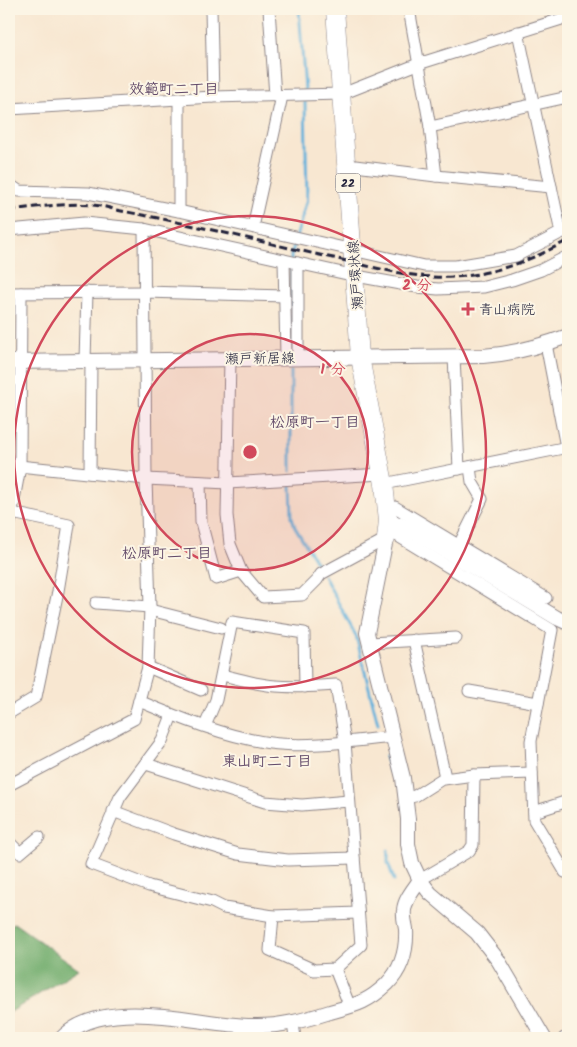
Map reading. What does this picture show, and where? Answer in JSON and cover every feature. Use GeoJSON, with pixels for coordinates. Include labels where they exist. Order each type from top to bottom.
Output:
{"type":"FeatureCollection","features":[{"type":"Feature","properties":{"kind":"main road","name":"瀬戸環状線"},"geometry":{"type":"LineString","coordinates":[[335,9],[356,276],[360,356],[383,479],[387,524]]}},
{"type":"Feature","properties":{"kind":"street"},"geometry":{"type":"LineString","coordinates":[[211,9],[213,97]]}},
{"type":"Feature","properties":{"kind":"street"},"geometry":{"type":"LineString","coordinates":[[253,227],[278,96],[269,9]]}},
{"type":"Feature","properties":{"kind":"street"},"geometry":{"type":"LineString","coordinates":[[409,9],[430,127],[436,176]]}},
{"type":"Feature","properties":{"kind":"street"},"geometry":{"type":"LineString","coordinates":[[9,109],[213,97],[342,94],[418,64],[518,32],[553,14],[568,17]]}},
{"type":"Feature","properties":{"kind":"street"},"geometry":{"type":"LineString","coordinates":[[9,184],[19,191],[88,192],[424,266],[456,266],[516,256],[564,231],[552,187],[518,32]]}},
{"type":"Feature","properties":{"kind":"street"},"geometry":{"type":"LineString","coordinates":[[430,127],[568,97]]}},
{"type":"Feature","properties":{"kind":"street"},"geometry":{"type":"LineString","coordinates":[[179,100],[179,211]]}},
{"type":"Feature","properties":{"kind":"street"},"geometry":{"type":"LineString","coordinates":[[347,165],[552,187]]}},
{"type":"Feature","properties":{"kind":"street"},"geometry":{"type":"LineString","coordinates":[[9,230],[84,223],[144,229],[356,276],[438,289],[484,286],[512,280],[541,270],[568,256]]}},
{"type":"Feature","properties":{"kind":"street"},"geometry":{"type":"LineString","coordinates":[[9,785],[134,719],[148,667],[150,609],[146,479],[144,229]]}},
{"type":"Feature","properties":{"kind":"street"},"geometry":{"type":"LineString","coordinates":[[291,261],[285,296],[292,357]]}},
{"type":"Feature","properties":{"kind":"street"},"geometry":{"type":"LineString","coordinates":[[291,261],[292,357]]}},
{"type":"Feature","properties":{"kind":"street"},"geometry":{"type":"LineString","coordinates":[[9,527],[12,513],[15,466],[15,361],[21,292]]}},
{"type":"Feature","properties":{"kind":"street"},"geometry":{"type":"LineString","coordinates":[[87,292],[90,474]]}},
{"type":"Feature","properties":{"kind":"street"},"geometry":{"type":"LineString","coordinates":[[9,293],[145,292],[285,296]]}},
{"type":"Feature","properties":{"kind":"street","name":"瀬戸新居線"},"geometry":{"type":"LineString","coordinates":[[15,361],[494,356],[546,344],[568,336]]}},
{"type":"Feature","properties":{"kind":"street"},"geometry":{"type":"LineString","coordinates":[[15,466],[146,479],[228,483],[383,479],[465,468],[567,447],[546,344]]}},
{"type":"Feature","properties":{"kind":"street"},"geometry":{"type":"LineString","coordinates":[[454,356],[465,468],[482,499],[460,546]]}},
{"type":"Feature","properties":{"kind":"street"},"geometry":{"type":"LineString","coordinates":[[230,358],[227,515],[230,544],[241,571],[263,597],[302,595],[324,572],[387,524],[404,526],[568,623]]}},
{"type":"Feature","properties":{"kind":"street"},"geometry":{"type":"LineString","coordinates":[[200,482],[201,522],[216,579],[241,571]]}},
{"type":"Feature","properties":{"kind":"street"},"geometry":{"type":"LineString","coordinates":[[544,1038],[498,960],[477,933],[430,893],[420,880],[412,863],[408,844],[408,819],[403,778],[368,632],[387,524],[395,507],[546,598]]}},
{"type":"Feature","properties":{"kind":"street"},"geometry":{"type":"LineString","coordinates":[[9,712],[36,697],[58,591],[69,524],[12,513]]}},
{"type":"Feature","properties":{"kind":"street"},"geometry":{"type":"LineString","coordinates":[[387,524],[552,630],[531,741],[533,753],[534,820],[565,872],[568,870]]}},
{"type":"Feature","properties":{"kind":"street"},"geometry":{"type":"LineString","coordinates":[[96,604],[150,609],[221,628]]}},
{"type":"Feature","properties":{"kind":"street"},"geometry":{"type":"LineString","coordinates":[[205,726],[216,700],[232,622],[304,633],[305,687]]}},
{"type":"Feature","properties":{"kind":"street"},"geometry":{"type":"LineString","coordinates":[[370,643],[456,638]]}},
{"type":"Feature","properties":{"kind":"street"},"geometry":{"type":"LineString","coordinates":[[414,640],[444,779],[474,775],[532,773]]}},
{"type":"Feature","properties":{"kind":"street"},"geometry":{"type":"LineString","coordinates":[[148,667],[201,690]]}},
{"type":"Feature","properties":{"kind":"street"},"geometry":{"type":"LineString","coordinates":[[222,675],[277,686],[336,685],[345,742],[361,945],[335,969],[314,970],[270,950],[273,916]]}},
{"type":"Feature","properties":{"kind":"street"},"geometry":{"type":"LineString","coordinates":[[469,691],[538,704]]}},
{"type":"Feature","properties":{"kind":"street"},"geometry":{"type":"LineString","coordinates":[[139,701],[205,726],[270,743],[345,742],[392,737]]}},
{"type":"Feature","properties":{"kind":"street"},"geometry":{"type":"LineString","coordinates":[[172,715],[162,741],[120,797],[90,864],[150,886],[212,902],[224,908],[273,916],[358,913]]}},
{"type":"Feature","properties":{"kind":"street"},"geometry":{"type":"LineString","coordinates":[[146,764],[265,802],[302,805],[349,801]]}},
{"type":"Feature","properties":{"kind":"street"},"geometry":{"type":"LineString","coordinates":[[62,1038],[68,1032],[87,1023],[109,1016],[137,1014],[223,1025],[255,1026],[292,1023],[350,1008],[363,1002],[379,991],[397,971],[405,953],[404,909],[411,893],[420,880],[469,851],[473,845],[474,775]]}},
{"type":"Feature","properties":{"kind":"street"},"geometry":{"type":"LineString","coordinates":[[405,798],[415,796],[445,777]]}},
{"type":"Feature","properties":{"kind":"street"},"geometry":{"type":"LineString","coordinates":[[534,812],[568,802]]}},
{"type":"Feature","properties":{"kind":"street"},"geometry":{"type":"LineString","coordinates":[[113,810],[174,834],[238,854],[288,860],[354,858]]}},
{"type":"Feature","properties":{"kind":"street"},"geometry":{"type":"LineString","coordinates":[[9,842],[20,852],[39,837]]}},
{"type":"Feature","properties":{"kind":"street"},"geometry":{"type":"LineString","coordinates":[[335,969],[350,1008]]}},
{"type":"Feature","properties":{"kind":"street"},"geometry":{"type":"LineString","coordinates":[[292,1023],[295,1038]]}},
{"type":"Feature","properties":{"kind":"street"},"geometry":{"type":"LineString","coordinates":[[564,1038],[568,1037]]}},
{"type":"Feature","properties":{"kind":"green space"},"geometry":{"type":"Polygon","coordinates":[[[14,923],[79,969],[9,1013],[9,926],[14,923]]]}},
{"type":"Feature","properties":{"kind":"green space"},"geometry":{"type":"Polygon","coordinates":[[[144,1032],[185,1038],[94,1038],[101,1035],[144,1032]]]}},
{"type":"Feature","properties":{"kind":"waterway"},"geometry":{"type":"LineString","coordinates":[[299,9],[305,90]]}},
{"type":"Feature","properties":{"kind":"waterway"},"geometry":{"type":"LineString","coordinates":[[292,345],[291,256],[307,199],[305,102]]}},
{"type":"Feature","properties":{"kind":"waterway"},"geometry":{"type":"LineString","coordinates":[[291,371],[291,471]]}},
{"type":"Feature","properties":{"kind":"waterway"},"geometry":{"type":"LineString","coordinates":[[291,485],[292,517],[295,527],[321,570]]}},
{"type":"Feature","properties":{"kind":"waterway"},"geometry":{"type":"LineString","coordinates":[[324,576],[356,636],[378,724]]}},
{"type":"Feature","properties":{"kind":"waterway"},"geometry":{"type":"LineString","coordinates":[[385,756],[390,772]]}},
{"type":"Feature","properties":{"kind":"waterway"},"geometry":{"type":"LineString","coordinates":[[388,850],[388,863],[394,880]]}},
{"type":"Feature","properties":{"kind":"railway"},"geometry":{"type":"LineString","coordinates":[[9,210],[78,204],[105,207],[381,269],[410,275],[439,277],[484,273],[513,265],[541,254],[568,240]]}},
{"type":"Feature","properties":{"kind":"place","name":"青山病院"},"geometry":{"type":"Point","coordinates":[468,309]}},
{"type":"Feature","properties":{"kind":"district","name":"效範町二丁目"},"geometry":{"type":"Point","coordinates":[174,89]}},
{"type":"Feature","properties":{"kind":"district","name":"松原町一丁目"},"geometry":{"type":"Point","coordinates":[315,422]}},
{"type":"Feature","properties":{"kind":"district","name":"松原町二丁目"},"geometry":{"type":"Point","coordinates":[167,553]}},
{"type":"Feature","properties":{"kind":"district","name":"東山町二丁目"},"geometry":{"type":"Point","coordinates":[267,761]}}]}
